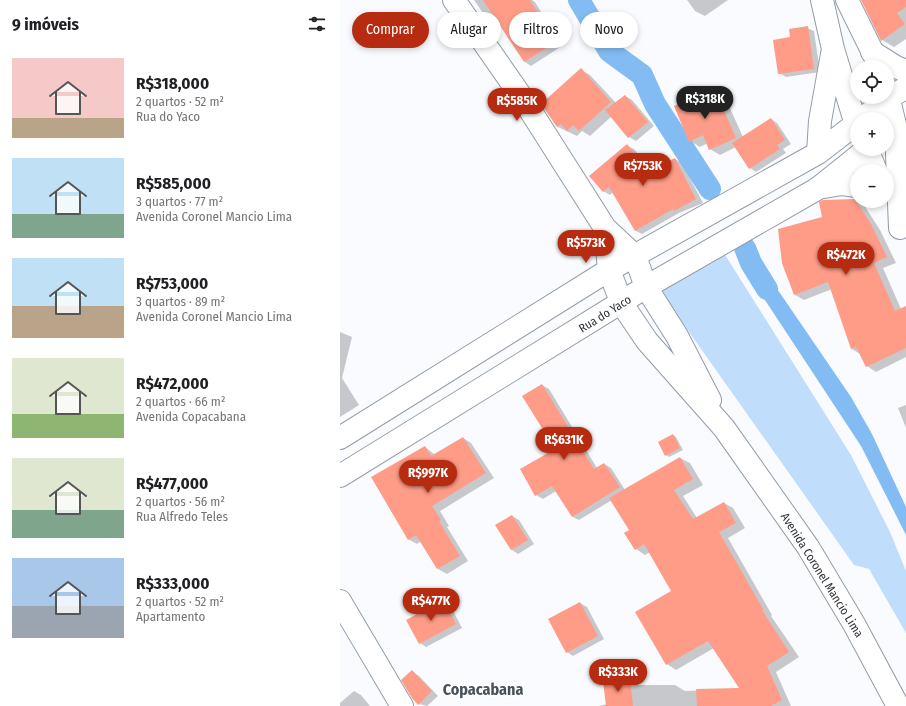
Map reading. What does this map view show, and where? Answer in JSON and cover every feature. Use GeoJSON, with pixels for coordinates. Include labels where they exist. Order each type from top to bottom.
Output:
{"type":"FeatureCollection","features":[{"type":"Feature","properties":{"kind":"street","name":"Avenida Coronel Mancio Lima"},"geometry":{"type":"LineString","coordinates":[[454,0],[523,99],[605,228],[634,256],[646,287],[677,336],[724,428]]}},
{"type":"Feature","properties":{"kind":"street"},"geometry":{"type":"LineString","coordinates":[[822,0],[833,49],[854,112]]}},
{"type":"Feature","properties":{"kind":"street"},"geometry":{"type":"LineString","coordinates":[[847,0],[876,59],[906,71]]}},
{"type":"Feature","properties":{"kind":"street"},"geometry":{"type":"LineString","coordinates":[[818,153],[820,121],[833,49]]}},
{"type":"Feature","properties":{"kind":"street"},"geometry":{"type":"LineString","coordinates":[[894,92],[896,129],[894,217]]}},
{"type":"Feature","properties":{"kind":"street"},"geometry":{"type":"LineString","coordinates":[[872,112],[880,104]]}},
{"type":"Feature","properties":{"kind":"street"},"geometry":{"type":"LineString","coordinates":[[340,438],[610,270],[818,153],[850,130]]}},
{"type":"Feature","properties":{"kind":"street","name":"Rua do Yaco"},"geometry":{"type":"LineString","coordinates":[[340,476],[622,304],[646,287],[817,189],[858,156]]}},
{"type":"Feature","properties":{"kind":"street"},"geometry":{"type":"LineString","coordinates":[[817,189],[842,184],[850,185]]}},
{"type":"Feature","properties":{"kind":"street","name":"Avenida Coronel Mancio Lima"},"geometry":{"type":"LineString","coordinates":[[605,228],[610,270],[622,304],[647,341],[724,428],[808,547],[854,624],[898,706]]}},
{"type":"Feature","properties":{"kind":"street"},"geometry":{"type":"LineString","coordinates":[[340,601],[402,706]]}},
{"type":"Feature","properties":{"kind":"shaded area"},"geometry":{"type":"Polygon","coordinates":[[[722,250],[851,455],[890,532],[906,571],[906,633],[869,569],[854,565],[660,291],[722,250]]]}},
{"type":"Feature","properties":{"kind":"water"},"geometry":{"type":"Polygon","coordinates":[[[758,261],[851,397],[872,434],[906,507],[906,535],[861,446],[744,268],[758,261]]]}},
{"type":"Feature","properties":{"kind":"building"},"geometry":{"type":"Polygon","coordinates":[[[483,0],[530,0],[537,12],[509,12],[509,39],[501,27],[501,12],[491,12],[483,0]]]}},
{"type":"Feature","properties":{"kind":"building"},"geometry":{"type":"Polygon","coordinates":[[[861,0],[906,0],[906,7],[897,13],[905,24],[881,41],[861,0]]]}},
{"type":"Feature","properties":{"kind":"building"},"geometry":{"type":"Polygon","coordinates":[[[808,26],[814,69],[778,74],[773,40],[790,37],[789,29],[808,26]]]}},
{"type":"Feature","properties":{"kind":"building"},"geometry":{"type":"Polygon","coordinates":[[[515,48],[546,48],[524,62],[515,48]]]}},
{"type":"Feature","properties":{"kind":"building"},"geometry":{"type":"Polygon","coordinates":[[[581,68],[611,102],[579,131],[573,125],[567,131],[561,124],[557,127],[541,104],[581,68]]]}},
{"type":"Feature","properties":{"kind":"building"},"geometry":{"type":"Polygon","coordinates":[[[714,88],[736,138],[709,150],[703,135],[689,142],[674,106],[714,88]]]}},
{"type":"Feature","properties":{"kind":"building"},"geometry":{"type":"Polygon","coordinates":[[[625,95],[648,122],[628,138],[605,110],[625,95]]]}},
{"type":"Feature","properties":{"kind":"building"},"geometry":{"type":"Polygon","coordinates":[[[771,118],[785,140],[777,145],[780,149],[749,169],[732,143],[771,118]]]}},
{"type":"Feature","properties":{"kind":"building"},"geometry":{"type":"Polygon","coordinates":[[[627,144],[649,171],[675,158],[696,199],[674,211],[673,209],[635,231],[609,187],[603,192],[589,176],[627,144]]]}},
{"type":"Feature","properties":{"kind":"building"},"geometry":{"type":"Polygon","coordinates":[[[850,199],[850,208],[861,208],[871,224],[887,257],[874,263],[895,311],[906,306],[906,348],[866,367],[856,347],[851,349],[828,282],[794,295],[782,263],[778,229],[822,217],[819,202],[823,200],[850,199]]]}},
{"type":"Feature","properties":{"kind":"building"},"geometry":{"type":"Polygon","coordinates":[[[542,384],[594,469],[604,463],[620,487],[572,517],[552,486],[535,496],[520,469],[555,449],[522,396],[542,384]]]}},
{"type":"Feature","properties":{"kind":"building"},"geometry":{"type":"Polygon","coordinates":[[[673,434],[680,448],[665,456],[658,442],[673,434]]]}},
{"type":"Feature","properties":{"kind":"building"},"geometry":{"type":"Polygon","coordinates":[[[463,437],[486,473],[432,506],[441,520],[439,521],[460,556],[437,569],[416,535],[408,540],[371,477],[425,446],[431,456],[463,437]]]}},
{"type":"Feature","properties":{"kind":"building"},"geometry":{"type":"Polygon","coordinates":[[[680,457],[693,479],[674,490],[693,519],[724,502],[736,523],[719,532],[763,609],[762,610],[789,652],[767,666],[782,700],[771,706],[697,706],[696,689],[739,688],[708,641],[666,665],[635,612],[671,591],[644,544],[635,550],[624,533],[629,530],[609,498],[680,457]]]}},
{"type":"Feature","properties":{"kind":"building"},"geometry":{"type":"Polygon","coordinates":[[[512,515],[528,540],[511,550],[495,525],[512,515]]]}},
{"type":"Feature","properties":{"kind":"building"},"geometry":{"type":"Polygon","coordinates":[[[443,600],[456,624],[419,644],[406,620],[443,600]]]}},
{"type":"Feature","properties":{"kind":"building"},"geometry":{"type":"Polygon","coordinates":[[[580,602],[598,636],[566,653],[548,619],[580,602]]]}},
{"type":"Feature","properties":{"kind":"building"},"geometry":{"type":"Polygon","coordinates":[[[412,670],[432,691],[418,705],[401,680],[412,670]]]}},
{"type":"Feature","properties":{"kind":"building"},"geometry":{"type":"Polygon","coordinates":[[[630,678],[633,706],[606,706],[603,681],[630,678]]]}},
{"type":"Feature","properties":{"kind":"waterway"},"geometry":{"type":"LineString","coordinates":[[579,0],[609,51],[642,75],[655,104],[710,189]]}},
{"type":"Feature","properties":{"kind":"waterway"},"geometry":{"type":"LineString","coordinates":[[745,248],[751,263],[767,289]]}},
{"type":"Feature","properties":{"kind":"district","name":"Copacabana"},"geometry":{"type":"Point","coordinates":[483,689]}}]}
